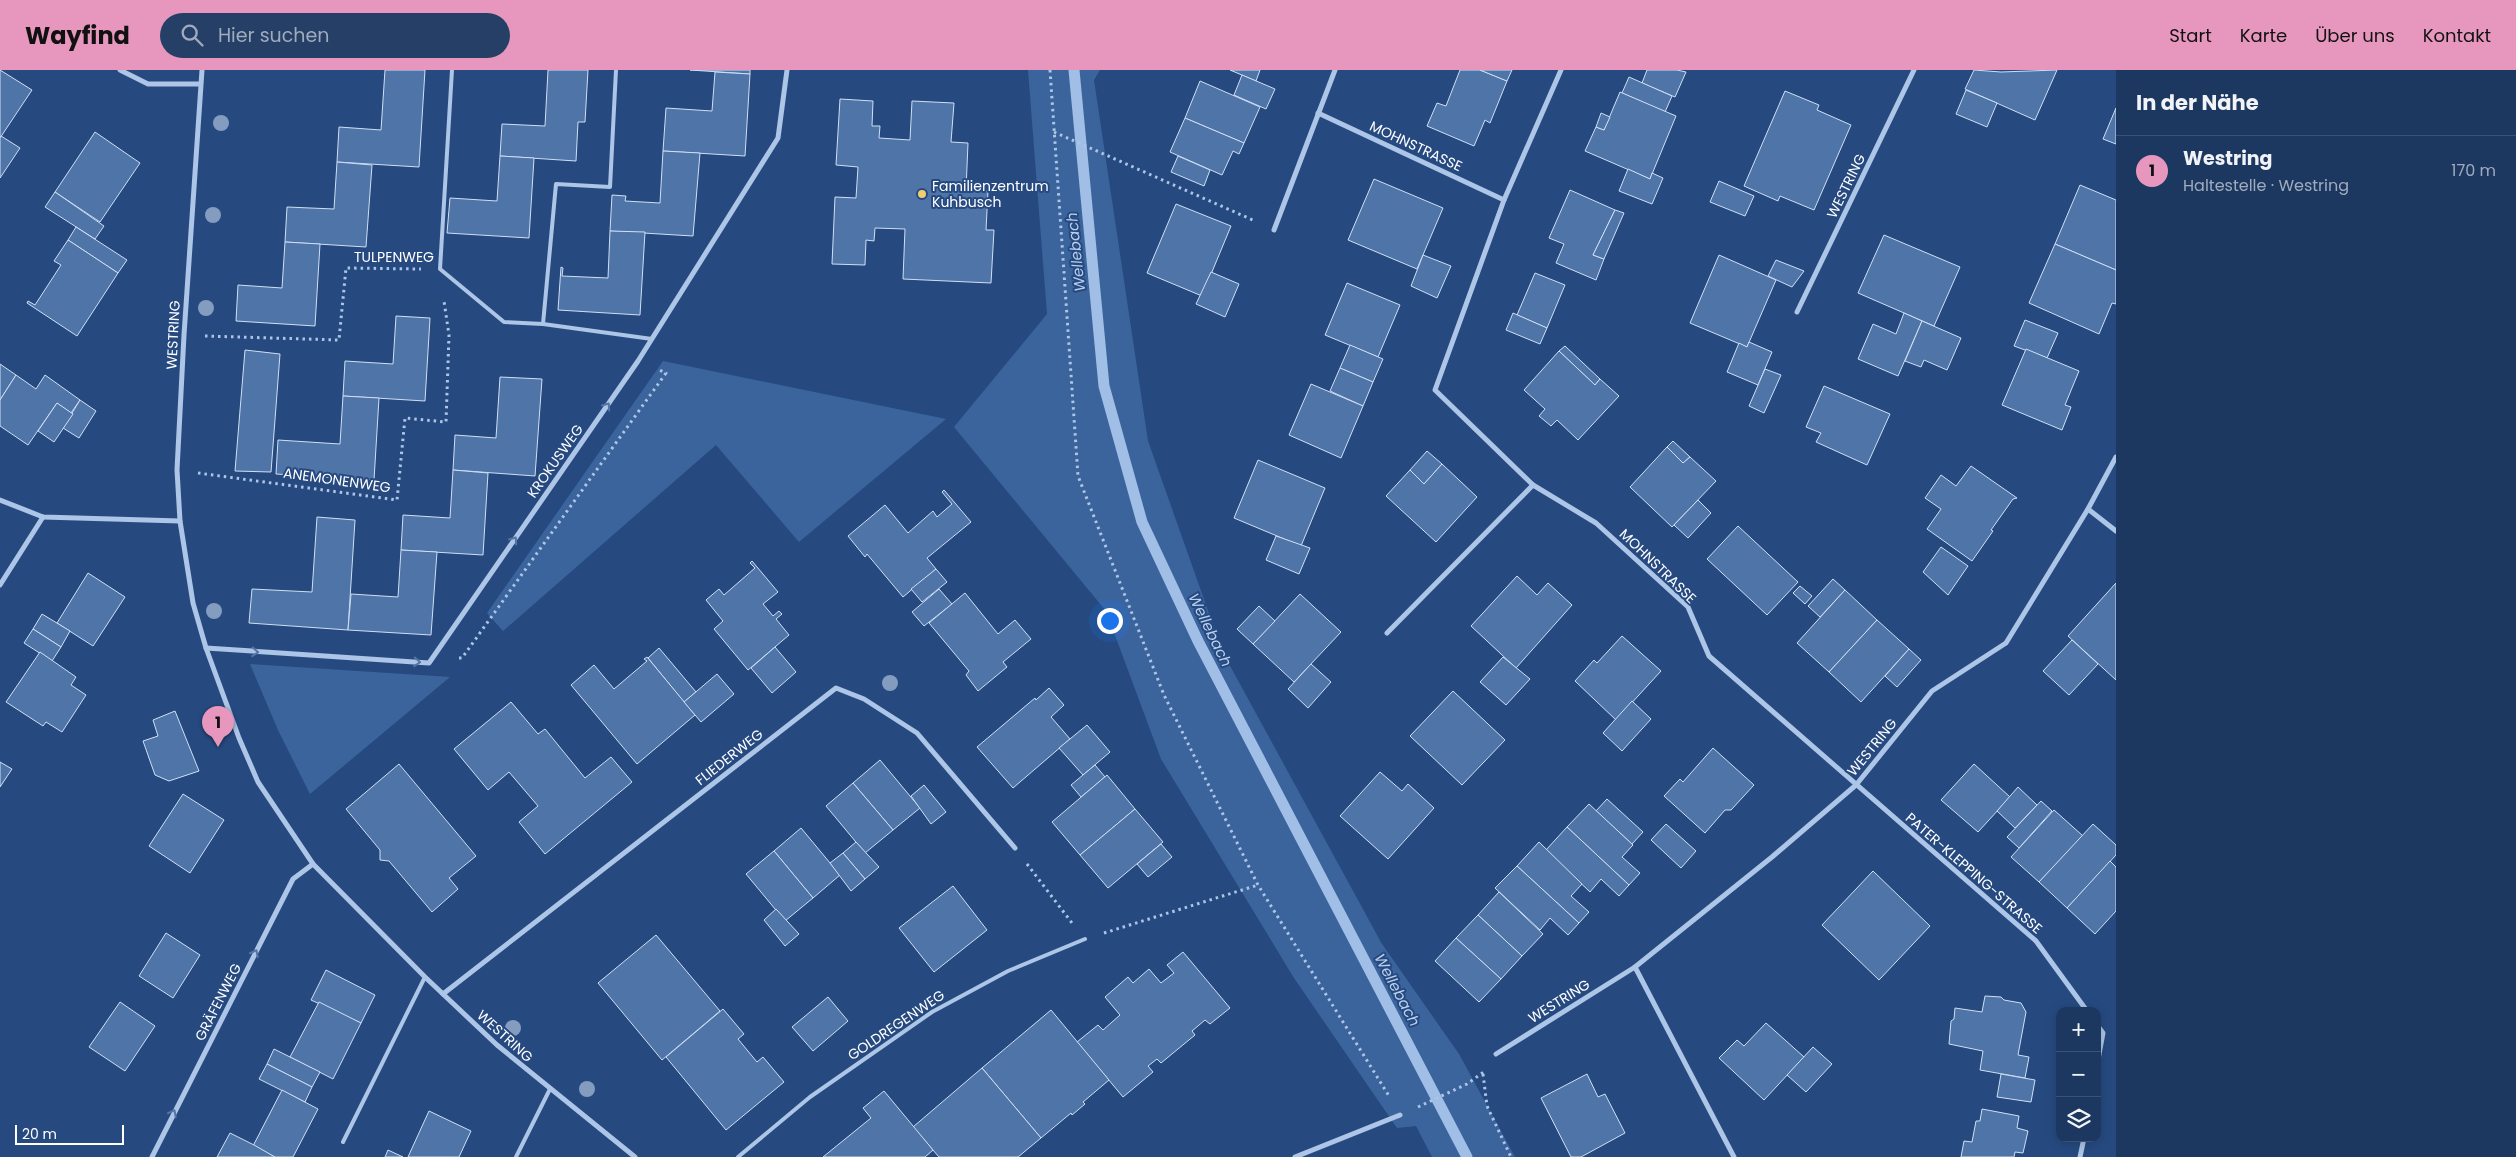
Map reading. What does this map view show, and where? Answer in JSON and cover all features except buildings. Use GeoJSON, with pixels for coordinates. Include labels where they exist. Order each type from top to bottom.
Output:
{"type":"FeatureCollection","features":[{"type":"Feature","properties":{"kind":"street"},"geometry":{"type":"LineString","coordinates":[[120,70],[148,84],[200,84]]}},
{"type":"Feature","properties":{"kind":"street","name":"WESTRING"},"geometry":{"type":"LineString","coordinates":[[202,70],[177,470],[180,521],[193,603],[206,648],[258,782],[313,864],[425,977],[497,1046],[635,1157]]}},
{"type":"Feature","properties":{"kind":"street","name":"KROKUSWEG"},"geometry":{"type":"LineString","coordinates":[[429,663],[638,361],[778,138],[787,70]]}},
{"type":"Feature","properties":{"kind":"street"},"geometry":{"type":"LineString","coordinates":[[1274,230],[1335,70]]}},
{"type":"Feature","properties":{"kind":"street","name":"MOHNSTRASSE"},"geometry":{"type":"LineString","coordinates":[[1561,70],[1504,200],[1436,390],[1534,485],[1596,523],[1688,607],[1709,656],[1856,785]]}},
{"type":"Feature","properties":{"kind":"street","name":"WESTRING"},"geometry":{"type":"LineString","coordinates":[[1797,312],[1914,70]]}},
{"type":"Feature","properties":{"kind":"street","name":"MOHNSTRASSE"},"geometry":{"type":"LineString","coordinates":[[1318,113],[1504,200]]}},
{"type":"Feature","properties":{"kind":"street","name":"WESTRING"},"geometry":{"type":"LineString","coordinates":[[1496,1054],[1635,967],[1772,857],[1856,785],[1932,691],[2006,643],[2088,509],[2116,457]]}},
{"type":"Feature","properties":{"kind":"street"},"geometry":{"type":"LineString","coordinates":[[1387,633],[1534,485]]}},
{"type":"Feature","properties":{"kind":"street"},"geometry":{"type":"LineString","coordinates":[[0,500],[43,517],[180,521]]}},
{"type":"Feature","properties":{"kind":"street"},"geometry":{"type":"LineString","coordinates":[[2088,509],[2116,531]]}},
{"type":"Feature","properties":{"kind":"street"},"geometry":{"type":"LineString","coordinates":[[0,584],[43,517]]}},
{"type":"Feature","properties":{"kind":"street"},"geometry":{"type":"LineString","coordinates":[[206,648],[429,663]]}},
{"type":"Feature","properties":{"kind":"street","name":"FLIEDERWEG"},"geometry":{"type":"LineString","coordinates":[[443,994],[836,688],[864,699],[917,733],[1014,848]]}},
{"type":"Feature","properties":{"kind":"street","name":"PATER-KLEPPING-STRASSE"},"geometry":{"type":"LineString","coordinates":[[1856,785],[2036,941],[2084,1007]]}},
{"type":"Feature","properties":{"kind":"street","name":"GRÄFENWEG"},"geometry":{"type":"LineString","coordinates":[[152,1157],[293,879],[313,864]]}},
{"type":"Feature","properties":{"kind":"street"},"geometry":{"type":"LineString","coordinates":[[1635,967],[1734,1157]]}},
{"type":"Feature","properties":{"kind":"street"},"geometry":{"type":"LineString","coordinates":[[2101,1030],[2103,1033],[2101,1044]]}},
{"type":"Feature","properties":{"kind":"street"},"geometry":{"type":"LineString","coordinates":[[1295,1157],[1400,1115]]}},
{"type":"Feature","properties":{"kind":"street"},"geometry":{"type":"LineString","coordinates":[[2080,1157],[2083,1142]]}},
{"type":"Feature","properties":{"kind":"lane","name":"TULPENWEG"},"geometry":{"type":"LineString","coordinates":[[440,269],[452,70]]}},
{"type":"Feature","properties":{"kind":"lane"},"geometry":{"type":"LineString","coordinates":[[543,324],[556,184],[610,187],[616,70]]}},
{"type":"Feature","properties":{"kind":"lane"},"geometry":{"type":"LineString","coordinates":[[440,269],[504,322],[543,324],[652,339]]}},
{"type":"Feature","properties":{"kind":"lane","name":"GOLDREGENWEG"},"geometry":{"type":"LineString","coordinates":[[738,1157],[810,1097],[932,1012],[1008,971],[1085,939]]}},
{"type":"Feature","properties":{"kind":"lane"},"geometry":{"type":"LineString","coordinates":[[343,1142],[425,977]]}},
{"type":"Feature","properties":{"kind":"lane"},"geometry":{"type":"LineString","coordinates":[[516,1157],[550,1089]]}},
{"type":"Feature","properties":{"kind":"path"},"geometry":{"type":"LineString","coordinates":[[1050,70],[1078,476],[1164,695],[1258,885],[1400,1115],[1467,1084]]}},
{"type":"Feature","properties":{"kind":"path"},"geometry":{"type":"LineString","coordinates":[[1054,132],[1274,230]]}},
{"type":"Feature","properties":{"kind":"path","name":"TULPENWEG"},"geometry":{"type":"LineString","coordinates":[[184,335],[339,340],[346,268],[440,269]]}},
{"type":"Feature","properties":{"kind":"path","name":"ANEMONENWEG"},"geometry":{"type":"LineString","coordinates":[[177,470],[397,500],[405,418],[446,422],[449,335],[440,269]]}},
{"type":"Feature","properties":{"kind":"path"},"geometry":{"type":"LineString","coordinates":[[429,663],[462,658],[666,373],[638,361]]}},
{"type":"Feature","properties":{"kind":"path"},"geometry":{"type":"LineString","coordinates":[[1014,848],[1085,939],[1258,885]]}},
{"type":"Feature","properties":{"kind":"path"},"geometry":{"type":"LineString","coordinates":[[1483,1074],[1487,1106],[1511,1157]]}},
{"type":"Feature","properties":{"kind":"shaded area"},"geometry":{"type":"Polygon","coordinates":[[[1028,70],[1100,70],[1094,80],[1148,441],[1223,653],[1382,944],[1459,1054],[1515,1157],[1432,1157],[1416,1126],[1397,1128],[1294,978],[1161,759],[1106,611],[954,427],[1047,314],[1028,70]]]}},
{"type":"Feature","properties":{"kind":"shaded area"},"geometry":{"type":"Polygon","coordinates":[[[663,361],[946,419],[799,542],[716,445],[503,631],[487,613],[663,361]]]}},
{"type":"Feature","properties":{"kind":"shaded area"},"geometry":{"type":"Polygon","coordinates":[[[250,664],[450,677],[310,794],[278,730],[250,664]]]}},
{"type":"Feature","properties":{"kind":"waterway","name":"Wellebach"},"geometry":{"type":"LineString","coordinates":[[1074,70],[1104,386],[1142,522],[1198,641],[1467,1157]]}},
{"type":"Feature","properties":{"kind":"place","name":"Familienzentrum Kuhbusch"},"geometry":{"type":"Point","coordinates":[922,194]}},
{"type":"Feature","properties":{"kind":"place","name":"Westring"},"geometry":{"type":"Point","coordinates":[218,747]}}]}
